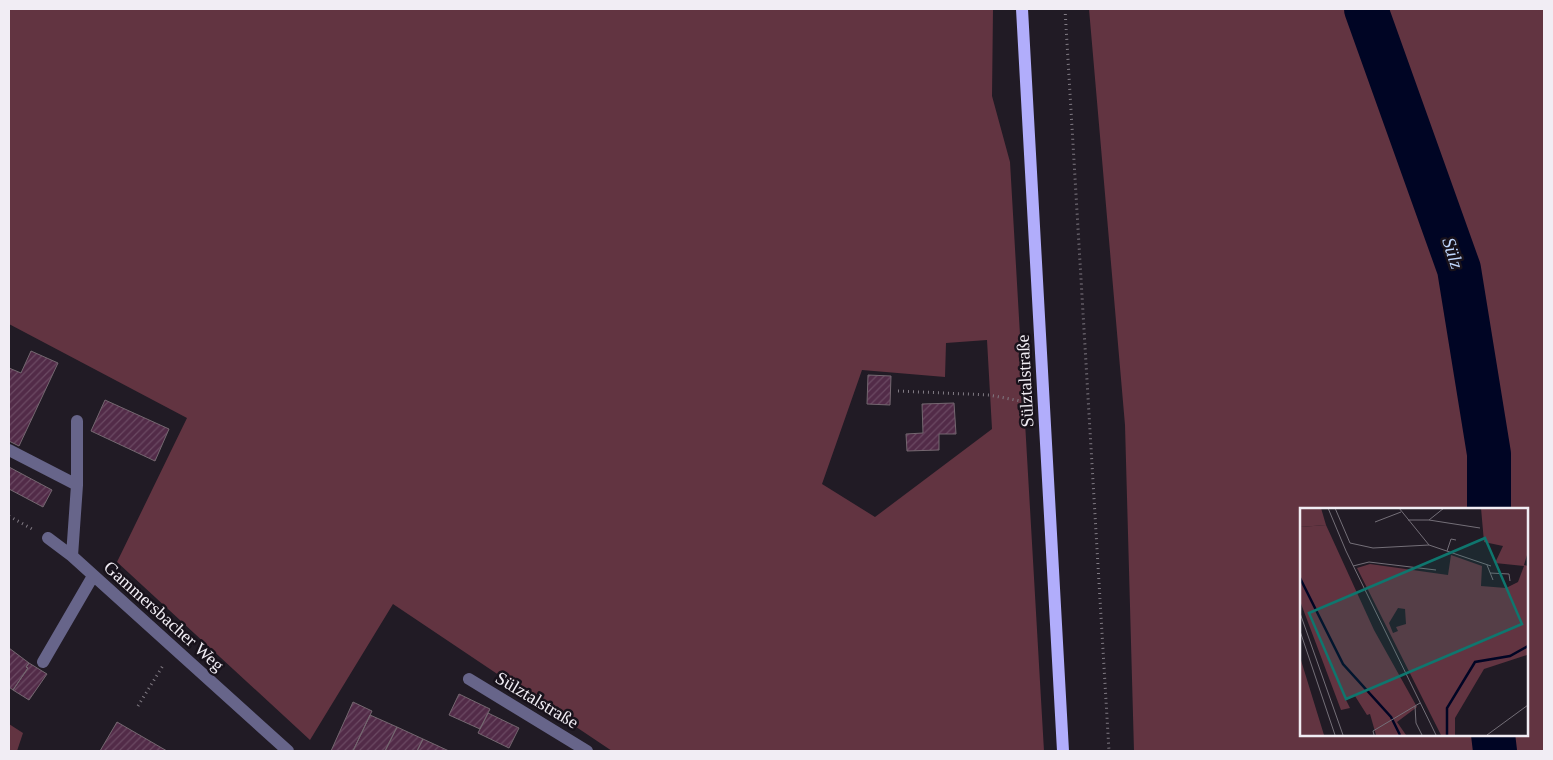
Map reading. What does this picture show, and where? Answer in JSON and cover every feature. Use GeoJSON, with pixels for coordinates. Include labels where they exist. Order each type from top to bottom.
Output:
{"type":"FeatureCollection","features":[{"type":"Feature","properties":{"kind":"main road","name":"Sülztalstraße"},"geometry":{"type":"LineString","coordinates":[[1022,9],[1063,751]]}},
{"type":"Feature","properties":{"kind":"street"},"geometry":{"type":"LineString","coordinates":[[72,556],[77,485],[76,421]]}},
{"type":"Feature","properties":{"kind":"street"},"geometry":{"type":"LineString","coordinates":[[9,450],[77,485]]}},
{"type":"Feature","properties":{"kind":"street","name":"Gammersbacher Weg"},"geometry":{"type":"LineString","coordinates":[[48,538],[72,556],[288,751]]}},
{"type":"Feature","properties":{"kind":"street"},"geometry":{"type":"LineString","coordinates":[[43,662],[93,576]]}},
{"type":"Feature","properties":{"kind":"street","name":"Sülztalstraße"},"geometry":{"type":"LineString","coordinates":[[469,679],[587,751]]}},
{"type":"Feature","properties":{"kind":"path"},"geometry":{"type":"LineString","coordinates":[[1065,9],[1109,751]]}},
{"type":"Feature","properties":{"kind":"path"},"geometry":{"type":"LineString","coordinates":[[898,391],[989,395],[1044,406]]}},
{"type":"Feature","properties":{"kind":"path"},"geometry":{"type":"LineString","coordinates":[[9,516],[48,538]]}},
{"type":"Feature","properties":{"kind":"path"},"geometry":{"type":"LineString","coordinates":[[138,706],[174,648]]}},
{"type":"Feature","properties":{"kind":"shaded area"},"geometry":{"type":"Polygon","coordinates":[[[9,9],[993,9],[992,96],[1010,162],[1044,751],[612,751],[393,604],[310,740],[117,562],[187,418],[9,324],[9,9]],[[987,340],[946,343],[945,377],[862,370],[822,484],[875,517],[992,429],[987,340]]]}},
{"type":"Feature","properties":{"kind":"shaded area"},"geometry":{"type":"Polygon","coordinates":[[[1089,9],[1544,9],[1544,751],[1134,751],[1125,425],[1089,9]]]}},
{"type":"Feature","properties":{"kind":"shaded area"},"geometry":{"type":"Polygon","coordinates":[[[9,724],[23,733],[17,751],[9,751],[9,724]]]}},
{"type":"Feature","properties":{"kind":"building"},"geometry":{"type":"Polygon","coordinates":[[[31,351],[58,363],[19,446],[9,441],[9,368],[21,373],[31,351]]]}},
{"type":"Feature","properties":{"kind":"building"},"geometry":{"type":"Polygon","coordinates":[[[868,375],[891,376],[890,405],[867,404],[868,375]]]}},
{"type":"Feature","properties":{"kind":"building"},"geometry":{"type":"Polygon","coordinates":[[[105,400],[169,429],[155,461],[91,431],[105,400]]]}},
{"type":"Feature","properties":{"kind":"building"},"geometry":{"type":"Polygon","coordinates":[[[954,403],[956,434],[939,434],[939,450],[907,451],[906,434],[923,433],[922,404],[954,403]]]}},
{"type":"Feature","properties":{"kind":"building"},"geometry":{"type":"Polygon","coordinates":[[[9,467],[52,490],[43,507],[9,489],[9,467]]]}},
{"type":"Feature","properties":{"kind":"building"},"geometry":{"type":"Polygon","coordinates":[[[9,648],[29,663],[26,667],[28,668],[13,690],[9,687],[9,648]]]}},
{"type":"Feature","properties":{"kind":"building"},"geometry":{"type":"Polygon","coordinates":[[[29,663],[47,674],[29,700],[13,690],[28,668],[26,667],[29,663]]]}},
{"type":"Feature","properties":{"kind":"building"},"geometry":{"type":"Polygon","coordinates":[[[459,694],[490,709],[480,729],[449,715],[459,694]]]}},
{"type":"Feature","properties":{"kind":"building"},"geometry":{"type":"Polygon","coordinates":[[[353,702],[372,711],[353,751],[331,751],[353,702]]]}},
{"type":"Feature","properties":{"kind":"building"},"geometry":{"type":"Polygon","coordinates":[[[488,713],[519,728],[509,748],[478,733],[488,713]]]}},
{"type":"Feature","properties":{"kind":"building"},"geometry":{"type":"Polygon","coordinates":[[[370,715],[397,727],[385,751],[353,751],[370,715]]]}},
{"type":"Feature","properties":{"kind":"building"},"geometry":{"type":"Polygon","coordinates":[[[117,722],[167,751],[100,751],[117,722]]]}},
{"type":"Feature","properties":{"kind":"building"},"geometry":{"type":"Polygon","coordinates":[[[397,727],[423,739],[417,751],[385,751],[397,727]]]}},
{"type":"Feature","properties":{"kind":"building"},"geometry":{"type":"Polygon","coordinates":[[[423,739],[449,751],[417,751],[423,739]]]}},
{"type":"Feature","properties":{"kind":"waterway","name":"Sülz"},"geometry":{"type":"LineString","coordinates":[[1366,9],[1459,269],[1489,454],[1489,508]]}},
{"type":"Feature","properties":{"kind":"waterway","name":"Sülz"},"geometry":{"type":"LineString","coordinates":[[1493,735],[1495,751]]}}]}
